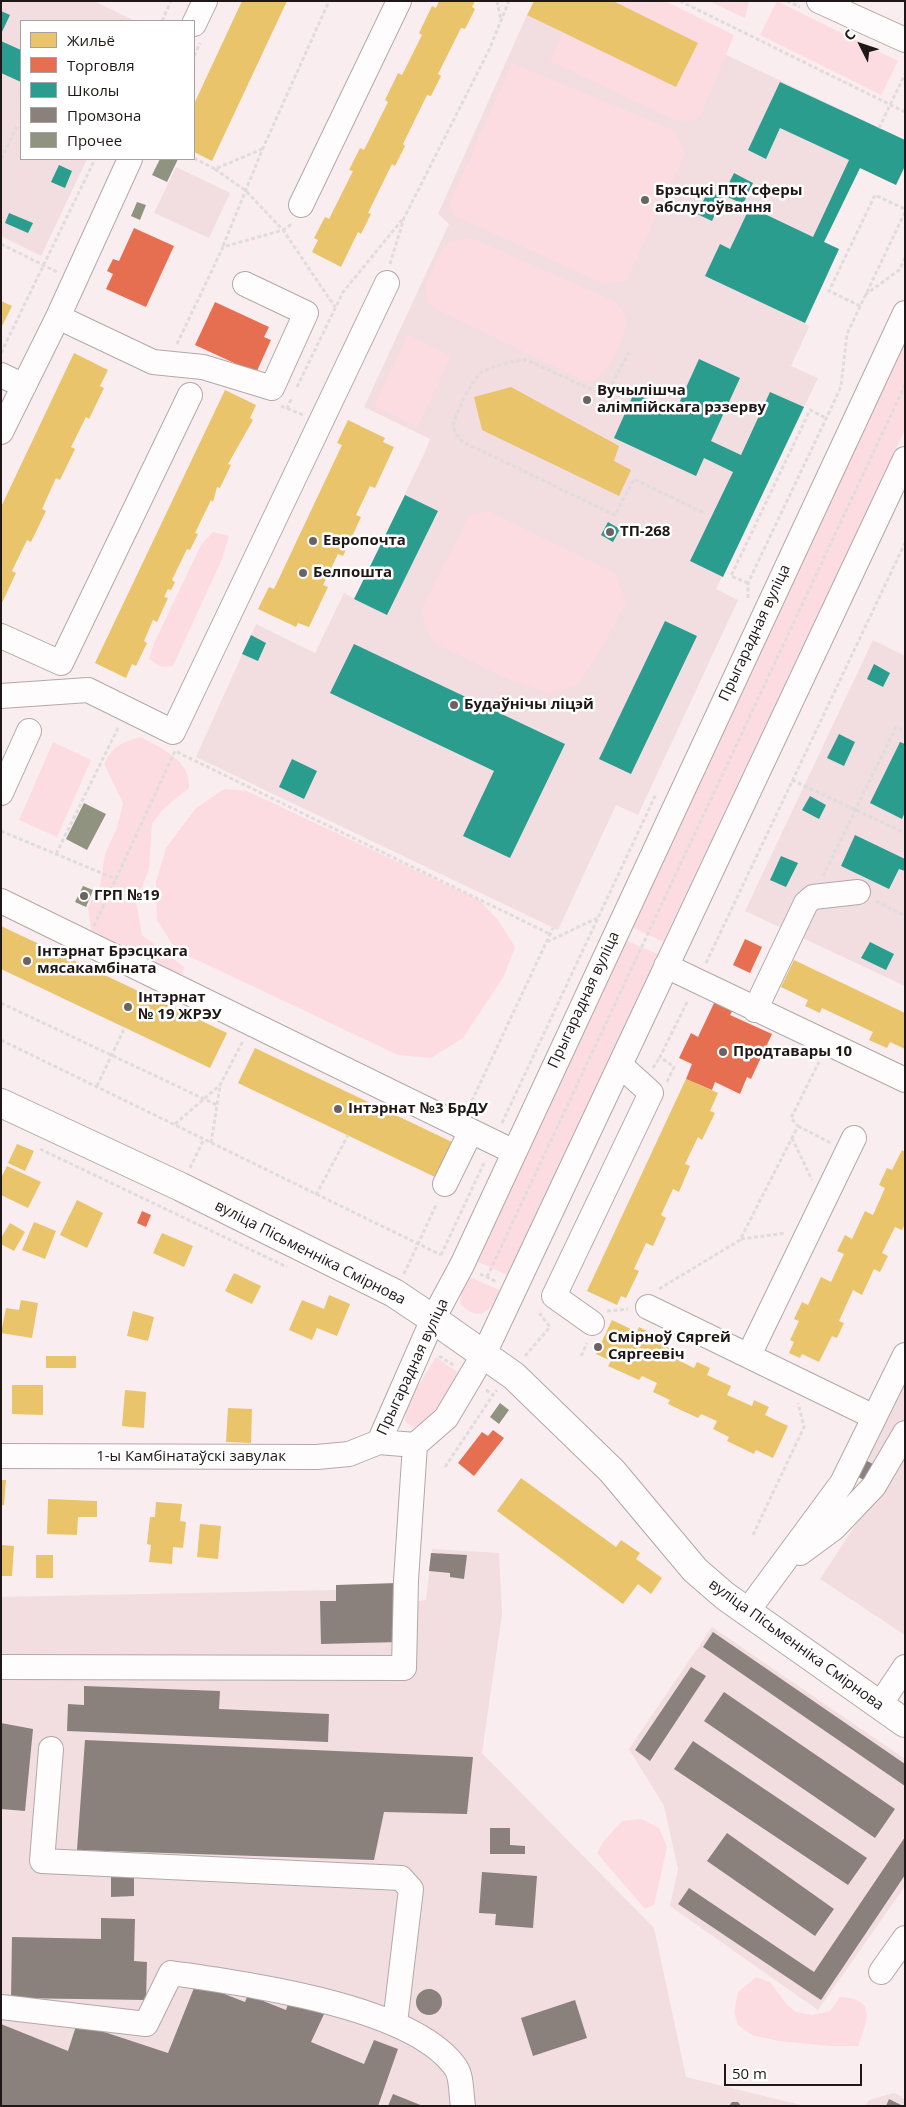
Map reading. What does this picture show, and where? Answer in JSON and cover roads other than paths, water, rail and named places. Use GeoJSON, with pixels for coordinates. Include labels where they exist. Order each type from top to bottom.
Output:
{"type":"FeatureCollection","features":[{"type":"Feature","properties":{"kind":"main road","name":"вуліца Пісьменніка Смірнова"},"geometry":{"type":"LineString","coordinates":[[1,1103],[181,1187],[394,1293],[433,1319],[514,1376],[581,1440],[612,1471],[695,1570],[746,1612],[905,1723]]}},
{"type":"Feature","properties":{"kind":"street"},"geometry":{"type":"LineString","coordinates":[[301,205],[399,1]]}},
{"type":"Feature","properties":{"kind":"street"},"geometry":{"type":"LineString","coordinates":[[819,1],[905,40]]}},
{"type":"Feature","properties":{"kind":"street"},"geometry":{"type":"LineString","coordinates":[[1,432],[58,317],[130,160]]}},
{"type":"Feature","properties":{"kind":"street"},"geometry":{"type":"LineString","coordinates":[[1,696],[48,691],[88,690],[173,732],[387,283]]}},
{"type":"Feature","properties":{"kind":"street"},"geometry":{"type":"LineString","coordinates":[[58,317],[152,362],[203,367],[272,388],[306,313],[245,284]]}},
{"type":"Feature","properties":{"kind":"street","name":"Прыгарадная вуліца"},"geometry":{"type":"LineString","coordinates":[[416,1444],[379,1442],[433,1319],[451,1260],[905,313]]}},
{"type":"Feature","properties":{"kind":"street"},"geometry":{"type":"LineString","coordinates":[[1,375],[24,386]]}},
{"type":"Feature","properties":{"kind":"street"},"geometry":{"type":"LineString","coordinates":[[48,691],[190,394]]}},
{"type":"Feature","properties":{"kind":"street"},"geometry":{"type":"LineString","coordinates":[[1,1667],[404,1668],[406,1587],[416,1444],[446,1418],[484,1354],[666,966],[902,474]]}},
{"type":"Feature","properties":{"kind":"street"},"geometry":{"type":"LineString","coordinates":[[1,636],[62,663]]}},
{"type":"Feature","properties":{"kind":"street"},"geometry":{"type":"LineString","coordinates":[[1,793],[29,731]]}},
{"type":"Feature","properties":{"kind":"street"},"geometry":{"type":"LineString","coordinates":[[755,1010],[806,903],[813,897],[858,892]]}},
{"type":"Feature","properties":{"kind":"street"},"geometry":{"type":"LineString","coordinates":[[1,901],[504,1147]]}},
{"type":"Feature","properties":{"kind":"street"},"geometry":{"type":"LineString","coordinates":[[666,966],[827,1045],[905,1080]]}},
{"type":"Feature","properties":{"kind":"street"},"geometry":{"type":"LineString","coordinates":[[592,1323],[554,1296],[650,1093],[620,1065]]}},
{"type":"Feature","properties":{"kind":"street"},"geometry":{"type":"LineString","coordinates":[[445,1184],[466,1128]]}},
{"type":"Feature","properties":{"kind":"street"},"geometry":{"type":"LineString","coordinates":[[749,1355],[851,1145]]}},
{"type":"Feature","properties":{"kind":"street"},"geometry":{"type":"LineString","coordinates":[[648,1307],[874,1417]]}},
{"type":"Feature","properties":{"kind":"street"},"geometry":{"type":"LineString","coordinates":[[746,1612],[842,1483],[905,1355]]}},
{"type":"Feature","properties":{"kind":"street"},"geometry":{"type":"LineString","coordinates":[[782,1566],[834,1528],[874,1486],[898,1460],[905,1433]]}},
{"type":"Feature","properties":{"kind":"street","name":"1-ы Камбінатаўскі завулак"},"geometry":{"type":"LineString","coordinates":[[1,1456],[317,1457],[349,1454],[379,1442]]}},
{"type":"Feature","properties":{"kind":"street"},"geometry":{"type":"LineString","coordinates":[[879,1706],[905,1667]]}},
{"type":"Feature","properties":{"kind":"street"},"geometry":{"type":"LineString","coordinates":[[51,1749],[42,1861],[401,1878],[411,1889],[395,2023]]}},
{"type":"Feature","properties":{"kind":"street"},"geometry":{"type":"LineString","coordinates":[[881,1972],[905,1938]]}},
{"type":"Feature","properties":{"kind":"street"},"geometry":{"type":"LineString","coordinates":[[1,2007],[146,2024],[171,1973],[279,1990],[395,2023],[432,2044],[457,2069],[462,2106]]}},
{"type":"Feature","properties":{"kind":"place","name":"Брэсцкі ПТК сферы абслугоўвання"},"geometry":{"type":"Point","coordinates":[645,200]}},
{"type":"Feature","properties":{"kind":"place","name":"Вучылішча алімпійскага рэзерву"},"geometry":{"type":"Point","coordinates":[587,400]}},
{"type":"Feature","properties":{"kind":"place","name":"ТП-268"},"geometry":{"type":"Point","coordinates":[610,532]}},
{"type":"Feature","properties":{"kind":"place","name":"Европочта"},"geometry":{"type":"Point","coordinates":[313,541]}},
{"type":"Feature","properties":{"kind":"place","name":"Белпошта"},"geometry":{"type":"Point","coordinates":[303,573]}},
{"type":"Feature","properties":{"kind":"place","name":"Будаўнічы ліцэй"},"geometry":{"type":"Point","coordinates":[454,705]}},
{"type":"Feature","properties":{"kind":"place","name":"ГРП №19"},"geometry":{"type":"Point","coordinates":[84,896]}},
{"type":"Feature","properties":{"kind":"place","name":"Інтэрнат Брэсцкага мясакамбіната"},"geometry":{"type":"Point","coordinates":[27,961]}},
{"type":"Feature","properties":{"kind":"place","name":"Інтэрнат № 19 ЖРЭУ"},"geometry":{"type":"Point","coordinates":[128,1007]}},
{"type":"Feature","properties":{"kind":"place","name":"Продтавары 10"},"geometry":{"type":"Point","coordinates":[723,1052]}},
{"type":"Feature","properties":{"kind":"place","name":"Інтэрнат №3 БрДУ"},"geometry":{"type":"Point","coordinates":[338,1109]}},
{"type":"Feature","properties":{"kind":"place","name":"Смірноў Сяргей Сяргеевіч"},"geometry":{"type":"Point","coordinates":[598,1347]}}]}
